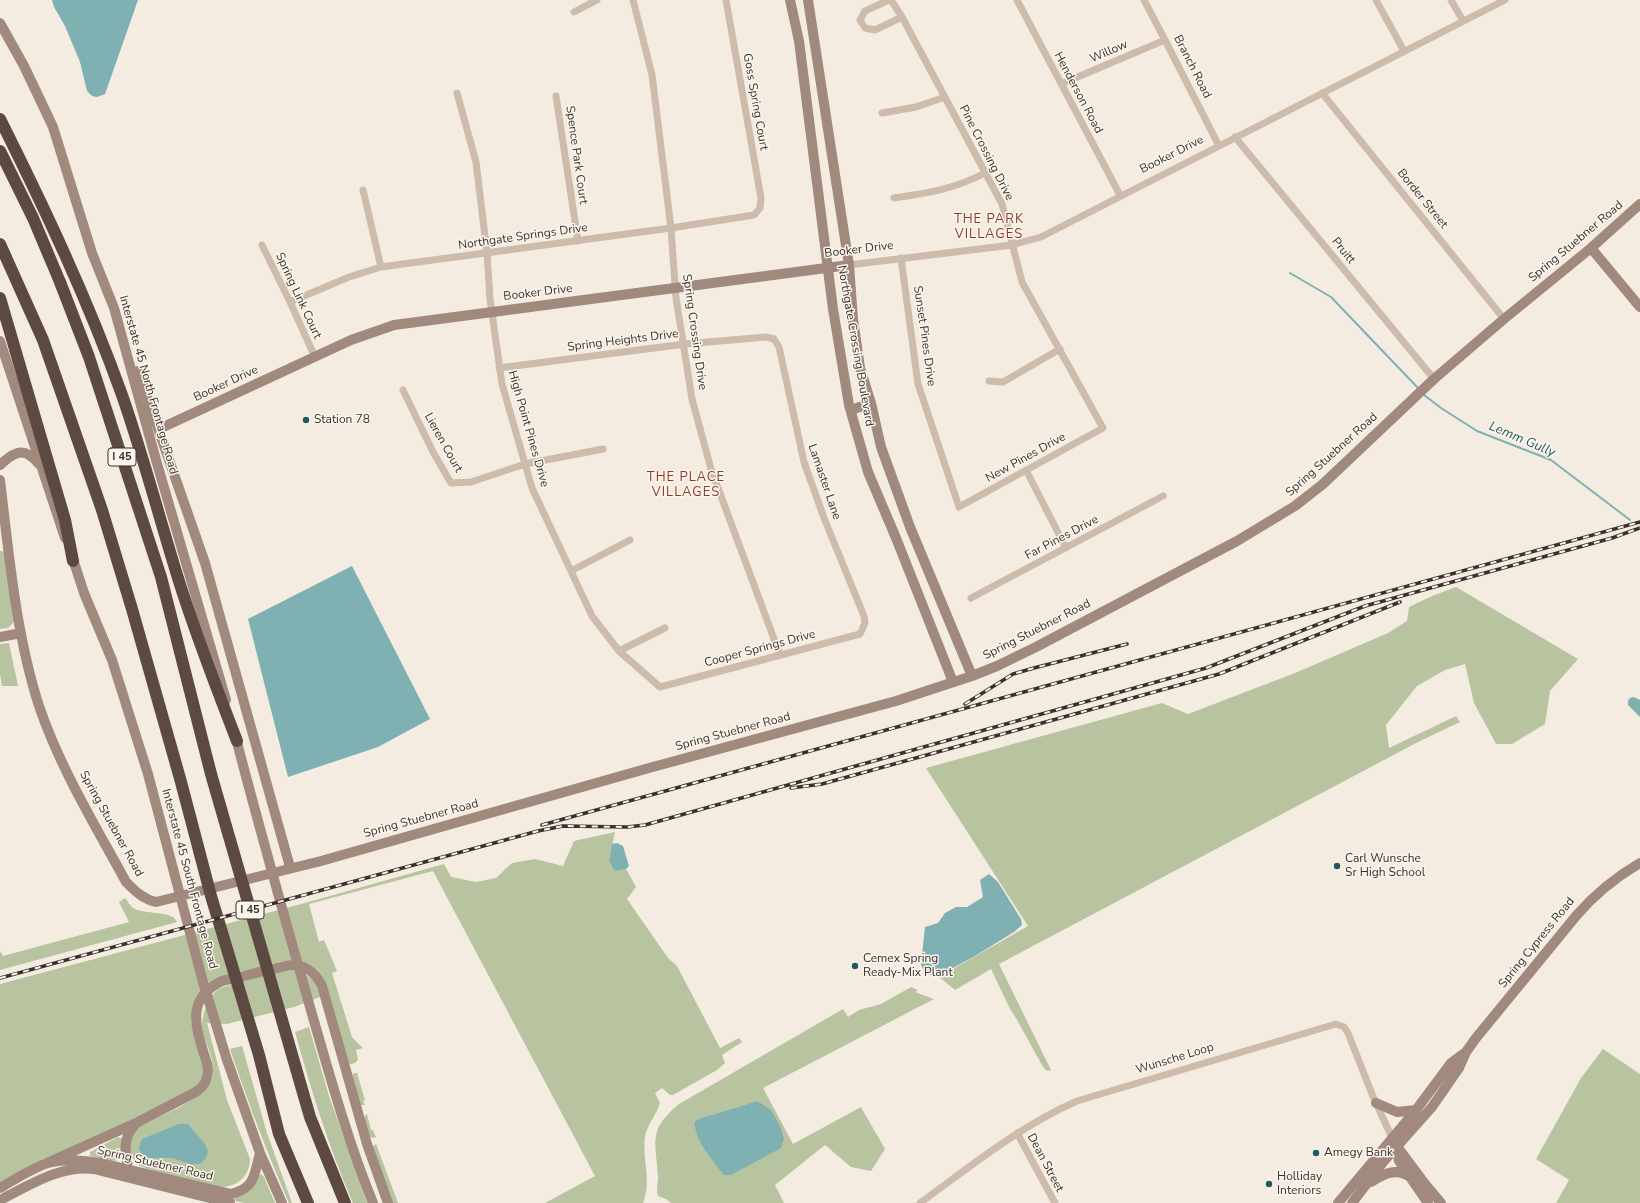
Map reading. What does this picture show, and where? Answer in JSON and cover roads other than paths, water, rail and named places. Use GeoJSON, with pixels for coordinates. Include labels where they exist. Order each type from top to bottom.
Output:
{"type":"FeatureCollection","features":[{"type":"Feature","properties":{"kind":"highway"},"geometry":{"type":"LineString","coordinates":[[0,119],[70,264],[102,339],[140,447],[195,632],[237,741]]}},
{"type":"Feature","properties":{"kind":"highway","name":"I 45"},"geometry":{"type":"LineString","coordinates":[[0,151],[60,282],[89,357],[161,577],[211,774],[310,1117],[345,1203]]}},
{"type":"Feature","properties":{"kind":"highway","name":"I 45"},"geometry":{"type":"LineString","coordinates":[[0,244],[43,340],[99,503],[132,609],[181,782],[211,896],[259,1055],[279,1134],[308,1203]]}},
{"type":"Feature","properties":{"kind":"highway"},"geometry":{"type":"LineString","coordinates":[[0,298],[65,520],[73,561]]}},
{"type":"Feature","properties":{"kind":"main road","name":"Northgate Crossing Boulevard"},"geometry":{"type":"LineString","coordinates":[[790,0],[799,41],[833,309],[851,410],[868,472],[953,682]]}},
{"type":"Feature","properties":{"kind":"main road","name":"Northgate Crossing Boulevard"},"geometry":{"type":"LineString","coordinates":[[808,0],[849,265],[853,319],[860,368],[871,403],[881,447],[912,531],[972,676]]}},
{"type":"Feature","properties":{"kind":"main road","name":"Interstate 45 North Frontage Road"},"geometry":{"type":"LineString","coordinates":[[0,23],[24,66],[53,127],[92,253],[114,308],[237,741]]}},
{"type":"Feature","properties":{"kind":"main road"},"geometry":{"type":"LineString","coordinates":[[805,87],[821,85]]}},
{"type":"Feature","properties":{"kind":"main road","name":"Spring Stuebner Road"},"geometry":{"type":"LineString","coordinates":[[0,480],[21,633],[40,707],[66,770],[126,882],[138,894],[148,900],[156,902],[290,867],[321,861],[649,768],[896,701],[972,676],[1036,647],[1237,541],[1282,515],[1322,484],[1434,380],[1504,319],[1591,248],[1638,206]]}},
{"type":"Feature","properties":{"kind":"main road"},"geometry":{"type":"LineString","coordinates":[[1591,248],[1640,307]]}},
{"type":"Feature","properties":{"kind":"main road","name":"Booker Drive"},"geometry":{"type":"LineString","coordinates":[[159,430],[365,334],[394,325],[849,265]]}},
{"type":"Feature","properties":{"kind":"main road"},"geometry":{"type":"LineString","coordinates":[[114,308],[159,430],[205,563],[290,867]]}},
{"type":"Feature","properties":{"kind":"main road"},"geometry":{"type":"LineString","coordinates":[[0,341],[42,467],[58,522],[73,561]]}},
{"type":"Feature","properties":{"kind":"main road"},"geometry":{"type":"LineString","coordinates":[[851,410],[871,403]]}},
{"type":"Feature","properties":{"kind":"main road"},"geometry":{"type":"LineString","coordinates":[[0,465],[15,454],[24,452],[32,456],[42,467]]}},
{"type":"Feature","properties":{"kind":"main road"},"geometry":{"type":"LineString","coordinates":[[896,538],[912,531]]}},
{"type":"Feature","properties":{"kind":"main road","name":"Interstate 45 South Frontage Road"},"geometry":{"type":"LineString","coordinates":[[73,561],[84,593],[112,660],[148,774],[203,982],[226,1057],[260,1153],[282,1203]]}},
{"type":"Feature","properties":{"kind":"main road"},"geometry":{"type":"LineString","coordinates":[[0,637],[21,633]]}},
{"type":"Feature","properties":{"kind":"main road"},"geometry":{"type":"LineString","coordinates":[[237,741],[264,846],[333,1089],[358,1168],[373,1203]]}},
{"type":"Feature","properties":{"kind":"main road","name":"Spring Cypress Road"},"geometry":{"type":"LineString","coordinates":[[1352,1203],[1416,1110],[1452,1063],[1466,1052],[1587,902],[1620,876],[1640,863]]}},
{"type":"Feature","properties":{"kind":"main road"},"geometry":{"type":"LineString","coordinates":[[47,1163],[138,1122],[194,1093],[206,1082],[208,1067],[199,1038],[195,1017],[196,1007],[200,998],[210,988],[221,982],[288,965],[301,967],[311,971],[322,986],[367,1144],[388,1203]]}},
{"type":"Feature","properties":{"kind":"main road","name":"Spring Cypress Road"},"geometry":{"type":"LineString","coordinates":[[1338,1203],[1394,1143],[1435,1103],[1459,1068],[1466,1052]]}},
{"type":"Feature","properties":{"kind":"main road"},"geometry":{"type":"LineString","coordinates":[[1376,1103],[1397,1112],[1416,1110]]}},
{"type":"Feature","properties":{"kind":"main road"},"geometry":{"type":"LineString","coordinates":[[129,1174],[125,1146],[127,1136],[138,1122]]}},
{"type":"Feature","properties":{"kind":"main road"},"geometry":{"type":"LineString","coordinates":[[1394,1143],[1399,1161],[1407,1175],[1428,1203]]}},
{"type":"Feature","properties":{"kind":"main road"},"geometry":{"type":"LineString","coordinates":[[1394,1143],[1441,1203]]}},
{"type":"Feature","properties":{"kind":"main road","name":"Spring Stuebner Road"},"geometry":{"type":"LineString","coordinates":[[0,1200],[61,1171],[82,1168],[129,1174],[231,1194],[244,1189],[252,1181],[260,1153]]}},
{"type":"Feature","properties":{"kind":"main road","name":"Spring Stuebner Road"},"geometry":{"type":"LineString","coordinates":[[0,1188],[47,1163],[84,1161],[101,1163],[129,1174],[230,1203]]}},
{"type":"Feature","properties":{"kind":"main road"},"geometry":{"type":"LineString","coordinates":[[1365,1186],[1391,1172],[1402,1172],[1407,1175]]}},
{"type":"Feature","properties":{"kind":"street"},"geometry":{"type":"LineString","coordinates":[[574,12],[597,0]]}},
{"type":"Feature","properties":{"kind":"street","name":"Spring Crossing Drive"},"geometry":{"type":"LineString","coordinates":[[633,0],[652,75],[671,228],[675,288],[685,344],[692,399],[711,469],[780,655]]}},
{"type":"Feature","properties":{"kind":"street","name":"Goss Spring Court"},"geometry":{"type":"LineString","coordinates":[[726,0],[761,198],[760,208]]}},
{"type":"Feature","properties":{"kind":"street"},"geometry":{"type":"LineString","coordinates":[[890,0],[865,11],[860,20],[866,28],[875,30],[902,17]]}},
{"type":"Feature","properties":{"kind":"street","name":"Pine Crossing Drive"},"geometry":{"type":"LineString","coordinates":[[890,0],[902,17],[1002,204],[1022,282],[1103,428]]}},
{"type":"Feature","properties":{"kind":"street","name":"Henderson Road"},"geometry":{"type":"LineString","coordinates":[[1017,0],[1120,195]]}},
{"type":"Feature","properties":{"kind":"street","name":"Branch Road"},"geometry":{"type":"LineString","coordinates":[[1144,0],[1219,146]]}},
{"type":"Feature","properties":{"kind":"street"},"geometry":{"type":"LineString","coordinates":[[1376,0],[1404,51]]}},
{"type":"Feature","properties":{"kind":"street"},"geometry":{"type":"LineString","coordinates":[[1452,0],[1462,21]]}},
{"type":"Feature","properties":{"kind":"street","name":"Booker Drive"},"geometry":{"type":"LineString","coordinates":[[849,265],[1012,245],[1041,237],[1120,195],[1506,0]]}},
{"type":"Feature","properties":{"kind":"street","name":"Willow"},"geometry":{"type":"LineString","coordinates":[[1062,84],[1165,40]]}},
{"type":"Feature","properties":{"kind":"street","name":"High Point Pines Drive"},"geometry":{"type":"LineString","coordinates":[[457,93],[476,162],[487,253],[492,312],[502,384],[532,488],[592,616],[619,651],[660,687]]}},
{"type":"Feature","properties":{"kind":"street","name":"Border Street"},"geometry":{"type":"LineString","coordinates":[[1322,93],[1504,319]]}},
{"type":"Feature","properties":{"kind":"street","name":"Spence Park Court"},"geometry":{"type":"LineString","coordinates":[[556,96],[578,241]]}},
{"type":"Feature","properties":{"kind":"street"},"geometry":{"type":"LineString","coordinates":[[882,113],[916,107],[945,97]]}},
{"type":"Feature","properties":{"kind":"street","name":"Pruitt"},"geometry":{"type":"LineString","coordinates":[[1235,137],[1434,380]]}},
{"type":"Feature","properties":{"kind":"street"},"geometry":{"type":"LineString","coordinates":[[894,198],[931,193],[965,183],[986,173]]}},
{"type":"Feature","properties":{"kind":"street"},"geometry":{"type":"LineString","coordinates":[[363,190],[381,267]]}},
{"type":"Feature","properties":{"kind":"street","name":"Northgate Springs Drive"},"geometry":{"type":"LineString","coordinates":[[290,302],[349,277],[381,267],[743,218],[754,215],[760,208]]}},
{"type":"Feature","properties":{"kind":"street","name":"Spring Link Court"},"geometry":{"type":"LineString","coordinates":[[262,245],[315,357]]}},
{"type":"Feature","properties":{"kind":"street","name":"Sunset Pines Drive"},"geometry":{"type":"LineString","coordinates":[[901,258],[918,384],[959,507]]}},
{"type":"Feature","properties":{"kind":"street","name":"Spring Heights Drive"},"geometry":{"type":"LineString","coordinates":[[499,368],[685,344],[766,337],[774,339]]}},
{"type":"Feature","properties":{"kind":"street","name":"Lamaster Lane"},"geometry":{"type":"LineString","coordinates":[[774,339],[780,347],[804,462],[824,518],[864,616],[866,622],[864,628]]}},
{"type":"Feature","properties":{"kind":"street"},"geometry":{"type":"LineString","coordinates":[[989,381],[1003,382],[1060,349]]}},
{"type":"Feature","properties":{"kind":"street","name":"Lieren Court"},"geometry":{"type":"LineString","coordinates":[[403,390],[432,452],[451,483],[471,482],[525,464]]}},
{"type":"Feature","properties":{"kind":"street","name":"New Pines Drive"},"geometry":{"type":"LineString","coordinates":[[959,507],[1103,428]]}},
{"type":"Feature","properties":{"kind":"street"},"geometry":{"type":"LineString","coordinates":[[525,464],[603,449]]}},
{"type":"Feature","properties":{"kind":"street"},"geometry":{"type":"LineString","coordinates":[[1026,470],[1066,548]]}},
{"type":"Feature","properties":{"kind":"street","name":"Far Pines Drive"},"geometry":{"type":"LineString","coordinates":[[970,598],[1163,496]]}},
{"type":"Feature","properties":{"kind":"street"},"geometry":{"type":"LineString","coordinates":[[570,571],[630,540]]}},
{"type":"Feature","properties":{"kind":"street"},"geometry":{"type":"LineString","coordinates":[[619,651],[665,628]]}},
{"type":"Feature","properties":{"kind":"street","name":"Cooper Springs Drive"},"geometry":{"type":"LineString","coordinates":[[660,687],[860,634],[864,628]]}},
{"type":"Feature","properties":{"kind":"street","name":"Wunsche Loop"},"geometry":{"type":"LineString","coordinates":[[920,1203],[1017,1133],[1052,1112],[1077,1101],[1336,1024],[1344,1027],[1348,1033],[1394,1143]]}},
{"type":"Feature","properties":{"kind":"street","name":"Dean Street"},"geometry":{"type":"LineString","coordinates":[[1017,1133],[1055,1203]]}},
{"type":"Feature","properties":{"kind":"water"},"geometry":{"type":"Polygon","coordinates":[[[52,0],[138,0],[105,94],[97,97],[92,96],[87,91],[80,62],[52,0]]]}},
{"type":"Feature","properties":{"kind":"water"},"geometry":{"type":"Polygon","coordinates":[[[352,566],[430,719],[378,747],[288,777],[248,619],[352,566]]]}},
{"type":"Feature","properties":{"kind":"water"},"geometry":{"type":"Polygon","coordinates":[[[1634,697],[1640,700],[1640,717],[1628,705],[1630,698],[1634,697]]]}},
{"type":"Feature","properties":{"kind":"water"},"geometry":{"type":"Polygon","coordinates":[[[617,843],[623,846],[629,866],[626,869],[614,871],[609,861],[612,844],[617,843]]]}},
{"type":"Feature","properties":{"kind":"water"},"geometry":{"type":"Polygon","coordinates":[[[989,874],[998,882],[1021,919],[1022,925],[1014,932],[975,956],[938,976],[925,974],[921,964],[925,927],[938,923],[945,913],[956,907],[967,907],[983,897],[980,880],[989,874]]]}},
{"type":"Feature","properties":{"kind":"water"},"geometry":{"type":"Polygon","coordinates":[[[757,1101],[771,1110],[780,1126],[784,1139],[781,1148],[731,1175],[724,1175],[701,1144],[694,1122],[698,1119],[757,1101]]]}},
{"type":"Feature","properties":{"kind":"water"},"geometry":{"type":"Polygon","coordinates":[[[179,1124],[188,1124],[205,1144],[208,1151],[206,1158],[200,1164],[191,1164],[172,1158],[142,1158],[139,1147],[142,1139],[179,1124]]]}},
{"type":"Feature","properties":{"kind":"waterway","name":"Lemm Gully"},"geometry":{"type":"LineString","coordinates":[[1290,273],[1331,297],[1418,388]]}},
{"type":"Feature","properties":{"kind":"waterway","name":"Lemm Gully"},"geometry":{"type":"LineString","coordinates":[[1424,395],[1441,408],[1477,431],[1551,460],[1630,520]]}},
{"type":"Feature","properties":{"kind":"railway"},"geometry":{"type":"LineString","coordinates":[[542,825],[1640,522]]}},
{"type":"Feature","properties":{"kind":"railway"},"geometry":{"type":"LineString","coordinates":[[0,978],[538,831],[563,826],[627,827],[645,825],[1206,668],[1365,606],[1612,538],[1640,528]]}},
{"type":"Feature","properties":{"kind":"railway"},"geometry":{"type":"LineString","coordinates":[[791,788],[822,784],[1219,674],[1400,602]]}},
{"type":"Feature","properties":{"kind":"railway"},"geometry":{"type":"LineString","coordinates":[[965,704],[1013,674],[1127,644]]}},
{"type":"Feature","properties":{"kind":"place","name":"Station 78"},"geometry":{"type":"Point","coordinates":[306,420]}},
{"type":"Feature","properties":{"kind":"place","name":"Carl Wunsche Sr High School"},"geometry":{"type":"Point","coordinates":[1337,866]}},
{"type":"Feature","properties":{"kind":"place","name":"Cemex Spring Ready-Mix Plant"},"geometry":{"type":"Point","coordinates":[855,966]}},
{"type":"Feature","properties":{"kind":"place","name":"Amegy Bank"},"geometry":{"type":"Point","coordinates":[1316,1153]}},
{"type":"Feature","properties":{"kind":"place","name":"Holliday Interiors"},"geometry":{"type":"Point","coordinates":[1269,1184]}},
{"type":"Feature","properties":{"kind":"district","name":"THE PARK VILLAGES"},"geometry":{"type":"Point","coordinates":[989,228]}},
{"type":"Feature","properties":{"kind":"district","name":"THE PLACE VILLAGES"},"geometry":{"type":"Point","coordinates":[686,486]}}]}
